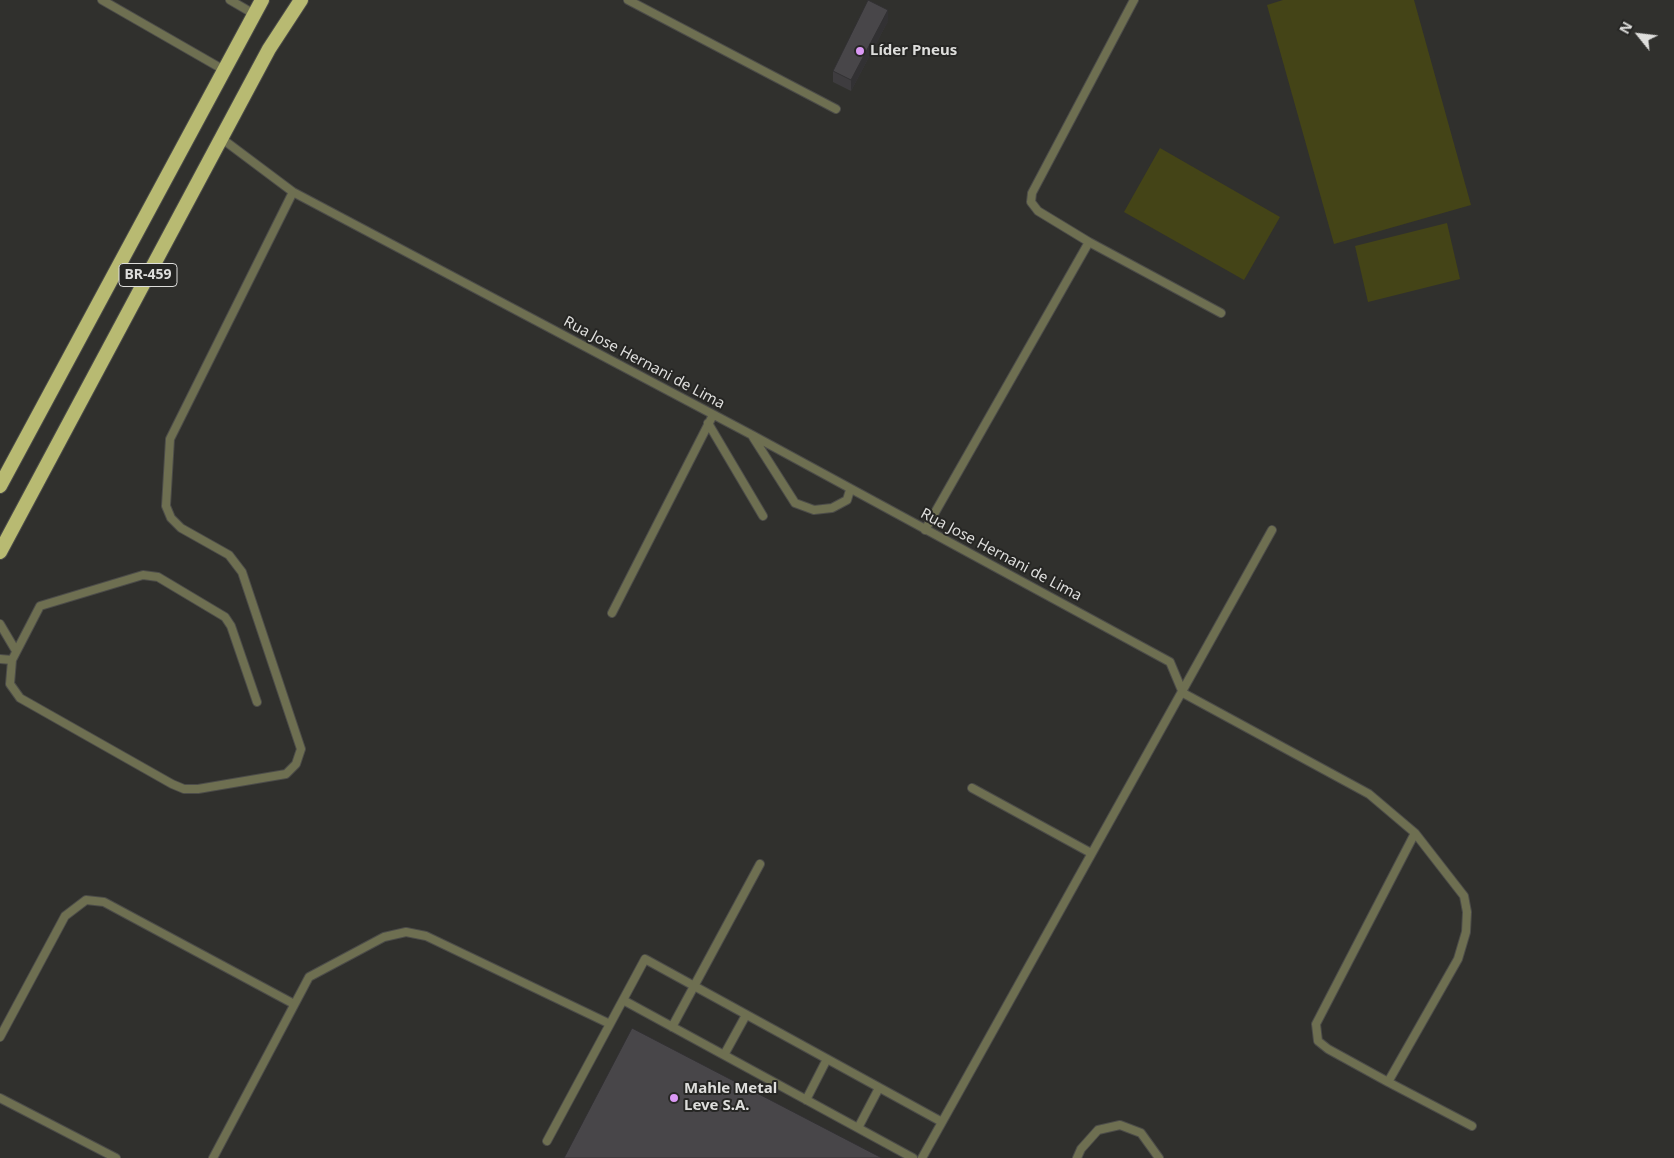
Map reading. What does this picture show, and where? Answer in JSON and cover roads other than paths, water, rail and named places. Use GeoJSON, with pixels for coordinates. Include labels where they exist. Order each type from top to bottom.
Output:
{"type":"FeatureCollection","features":[{"type":"Feature","properties":{"kind":"highway","name":"BR-459"},"geometry":{"type":"LineString","coordinates":[[0,486],[6,469],[262,0]]}},
{"type":"Feature","properties":{"kind":"highway","name":"BR-459"},"geometry":{"type":"LineString","coordinates":[[0,552],[269,49],[301,0]]}},
{"type":"Feature","properties":{"kind":"lane"},"geometry":{"type":"LineString","coordinates":[[102,0],[224,70]]}},
{"type":"Feature","properties":{"kind":"lane"},"geometry":{"type":"LineString","coordinates":[[230,0],[254,14]]}},
{"type":"Feature","properties":{"kind":"lane"},"geometry":{"type":"LineString","coordinates":[[628,0],[836,109]]}},
{"type":"Feature","properties":{"kind":"lane"},"geometry":{"type":"LineString","coordinates":[[1134,0],[1032,193],[1031,202],[1038,211],[1089,242],[1220,313]]}},
{"type":"Feature","properties":{"kind":"lane","name":"Rua Jose Hernani de Lima"},"geometry":{"type":"LineString","coordinates":[[221,138],[293,192],[752,435],[850,490],[1170,662],[1183,693]]}},
{"type":"Feature","properties":{"kind":"lane"},"geometry":{"type":"LineString","coordinates":[[257,702],[231,626],[225,617],[158,577],[143,575],[40,606],[12,660],[10,684],[20,698],[178,786],[198,789],[286,774],[296,764],[301,749],[242,572],[229,555],[180,528],[171,518],[166,506],[170,439],[293,192]]}},
{"type":"Feature","properties":{"kind":"lane"},"geometry":{"type":"LineString","coordinates":[[925,530],[1089,242]]}},
{"type":"Feature","properties":{"kind":"lane"},"geometry":{"type":"LineString","coordinates":[[612,613],[713,415]]}},
{"type":"Feature","properties":{"kind":"lane"},"geometry":{"type":"LineString","coordinates":[[708,423],[763,516]]}},
{"type":"Feature","properties":{"kind":"lane"},"geometry":{"type":"LineString","coordinates":[[752,435],[794,503],[814,510],[832,508],[846,500],[850,490]]}},
{"type":"Feature","properties":{"kind":"lane"},"geometry":{"type":"LineString","coordinates":[[922,1158],[1091,853],[1183,693],[1272,530]]}},
{"type":"Feature","properties":{"kind":"lane"},"geometry":{"type":"LineString","coordinates":[[0,624],[16,651]]}},
{"type":"Feature","properties":{"kind":"lane"},"geometry":{"type":"LineString","coordinates":[[0,659],[12,660]]}},
{"type":"Feature","properties":{"kind":"lane"},"geometry":{"type":"LineString","coordinates":[[1183,693],[1369,794],[1415,833],[1464,896],[1467,912],[1466,932],[1458,960],[1388,1082]]}},
{"type":"Feature","properties":{"kind":"lane"},"geometry":{"type":"LineString","coordinates":[[972,788],[1091,853]]}},
{"type":"Feature","properties":{"kind":"lane"},"geometry":{"type":"LineString","coordinates":[[1415,833],[1316,1024],[1318,1041],[1328,1049],[1472,1126]]}},
{"type":"Feature","properties":{"kind":"lane"},"geometry":{"type":"LineString","coordinates":[[672,1027],[760,864]]}},
{"type":"Feature","properties":{"kind":"lane"},"geometry":{"type":"LineString","coordinates":[[0,1037],[65,916],[86,900],[104,902],[294,1004]]}},
{"type":"Feature","properties":{"kind":"lane"},"geometry":{"type":"LineString","coordinates":[[213,1158],[309,977],[384,937],[406,932],[426,936],[610,1024]]}},
{"type":"Feature","properties":{"kind":"lane"},"geometry":{"type":"LineString","coordinates":[[547,1141],[644,959],[942,1122]]}},
{"type":"Feature","properties":{"kind":"lane"},"geometry":{"type":"LineString","coordinates":[[623,1000],[913,1158]]}},
{"type":"Feature","properties":{"kind":"lane"},"geometry":{"type":"LineString","coordinates":[[724,1055],[746,1015]]}},
{"type":"Feature","properties":{"kind":"lane"},"geometry":{"type":"LineString","coordinates":[[806,1100],[827,1059]]}},
{"type":"Feature","properties":{"kind":"lane"},"geometry":{"type":"LineString","coordinates":[[858,1128],[879,1088]]}},
{"type":"Feature","properties":{"kind":"lane"},"geometry":{"type":"LineString","coordinates":[[0,1098],[116,1158]]}},
{"type":"Feature","properties":{"kind":"lane"},"geometry":{"type":"LineString","coordinates":[[1077,1158],[1081,1149],[1098,1130],[1120,1125],[1141,1134],[1159,1158]]}},
{"type":"Feature","properties":{"kind":"place","name":"Líder Pneus"},"geometry":{"type":"Point","coordinates":[860,51]}},
{"type":"Feature","properties":{"kind":"place","name":"Mahle Metal Leve S.A."},"geometry":{"type":"Point","coordinates":[674,1098]}}]}
